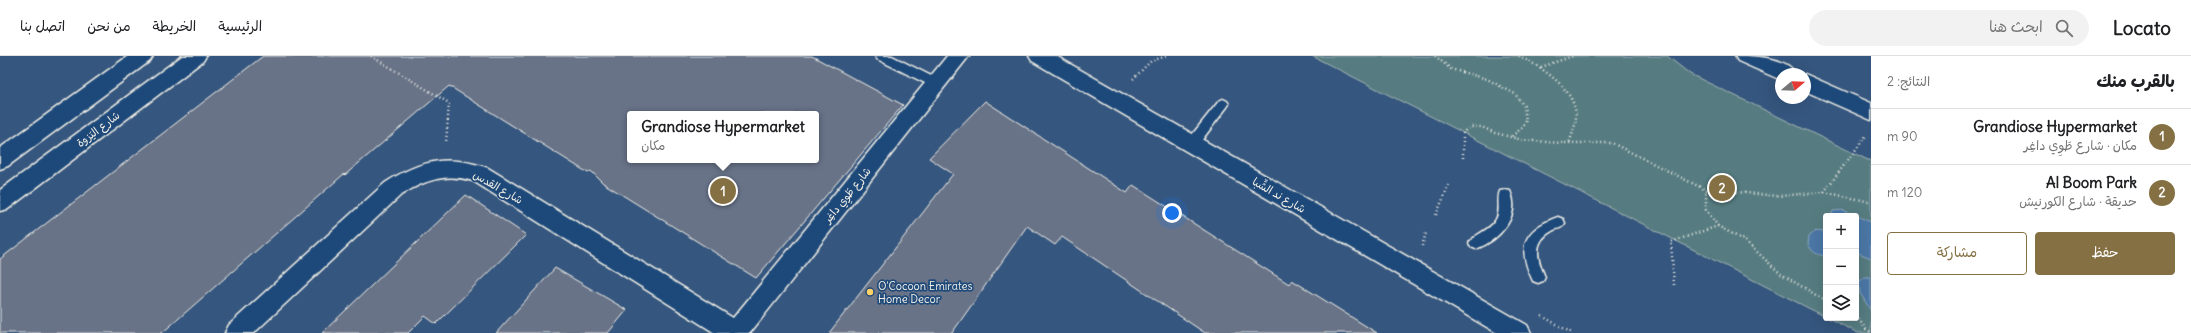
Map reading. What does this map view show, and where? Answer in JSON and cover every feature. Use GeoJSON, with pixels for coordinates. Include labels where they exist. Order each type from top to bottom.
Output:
{"type":"FeatureCollection","features":[{"type":"Feature","properties":{"kind":"street"},"geometry":{"type":"LineString","coordinates":[[0,160],[143,56]]}},
{"type":"Feature","properties":{"kind":"street","name":"شارع اليَزوة"},"geometry":{"type":"LineString","coordinates":[[0,202],[196,56]]}},
{"type":"Feature","properties":{"kind":"street","name":"شارع طَوِي داغِر"},"geometry":{"type":"LineString","coordinates":[[736,333],[960,56]]}},
{"type":"Feature","properties":{"kind":"street","name":"شارع ند الشِّبا"},"geometry":{"type":"LineString","coordinates":[[1039,56],[1112,100],[1519,333]]}},
{"type":"Feature","properties":{"kind":"street"},"geometry":{"type":"LineString","coordinates":[[1746,56],[1775,69]]}},
{"type":"Feature","properties":{"kind":"street"},"geometry":{"type":"LineString","coordinates":[[1811,85],[1871,112]]}},
{"type":"Feature","properties":{"kind":"street","name":"شارع القدس"},"geometry":{"type":"LineString","coordinates":[[237,333],[393,189],[417,175],[444,168],[457,168],[480,174],[736,333]]}},
{"type":"Feature","properties":{"kind":"lane"},"geometry":{"type":"LineString","coordinates":[[881,56],[937,84]]}},
{"type":"Feature","properties":{"kind":"lane"},"geometry":{"type":"LineString","coordinates":[[1191,144],[1223,104]]}},
{"type":"Feature","properties":{"kind":"lane"},"geometry":{"type":"LineString","coordinates":[[1476,243],[1495,233],[1502,225],[1506,206],[1504,195]]}},
{"type":"Feature","properties":{"kind":"lane"},"geometry":{"type":"LineString","coordinates":[[1538,277],[1532,267],[1530,246],[1539,231],[1558,223]]}},
{"type":"Feature","properties":{"kind":"path"},"geometry":{"type":"LineString","coordinates":[[371,56],[449,103],[444,168]]}},
{"type":"Feature","properties":{"kind":"path"},"geometry":{"type":"LineString","coordinates":[[1112,100],[1151,61],[1167,56]]}},
{"type":"Feature","properties":{"kind":"path"},"geometry":{"type":"LineString","coordinates":[[1435,56],[1451,69],[1487,79],[1515,94],[1524,106],[1526,121],[1518,134],[1511,138]]}},
{"type":"Feature","properties":{"kind":"path"},"geometry":{"type":"LineString","coordinates":[[1519,56],[1540,67],[1553,78],[1567,94],[1575,108],[1576,122],[1569,143]]}},
{"type":"Feature","properties":{"kind":"path"},"geometry":{"type":"LineString","coordinates":[[1540,67],[1573,56]]}},
{"type":"Feature","properties":{"kind":"path"},"geometry":{"type":"LineString","coordinates":[[1463,158],[1464,143],[1461,137],[1466,128],[1482,127],[1511,138],[1536,142],[1612,143],[1708,191],[1722,190],[1735,193],[1778,196],[1824,192],[1854,196],[1871,202]]}},
{"type":"Feature","properties":{"kind":"path"},"geometry":{"type":"LineString","coordinates":[[1824,192],[1868,133]]}},
{"type":"Feature","properties":{"kind":"path"},"geometry":{"type":"LineString","coordinates":[[1436,215],[1449,185]]}},
{"type":"Feature","properties":{"kind":"path"},"geometry":{"type":"LineString","coordinates":[[1708,191],[1705,198],[1706,210],[1711,219],[1718,226],[1745,241],[1782,274],[1823,299]]}},
{"type":"Feature","properties":{"kind":"path"},"geometry":{"type":"LineString","coordinates":[[1674,285],[1671,242],[1718,226]]}},
{"type":"Feature","properties":{"kind":"path"},"geometry":{"type":"LineString","coordinates":[[1859,320],[1866,329],[1871,332]]}},
{"type":"Feature","properties":{"kind":"green space"},"geometry":{"type":"Polygon","coordinates":[[[1312,56],[1667,56],[1690,74],[1870,161],[1871,159],[1871,333],[1858,333],[1834,321],[1859,321],[1859,213],[1823,213],[1823,315],[1312,56]]]}},
{"type":"Feature","properties":{"kind":"water"},"geometry":{"type":"Polygon","coordinates":[[[1842,210],[1849,213],[1832,213],[1833,211],[1842,210]]]}},
{"type":"Feature","properties":{"kind":"water"},"geometry":{"type":"Polygon","coordinates":[[[1859,217],[1871,222],[1871,258],[1859,253],[1859,217]]]}},
{"type":"Feature","properties":{"kind":"water"},"geometry":{"type":"Polygon","coordinates":[[[1815,231],[1823,232],[1823,256],[1815,253],[1811,249],[1808,244],[1809,237],[1815,231]]]}},
{"type":"Feature","properties":{"kind":"water"},"geometry":{"type":"Polygon","coordinates":[[[1865,277],[1871,277],[1871,311],[1860,293],[1859,282],[1865,277]]]}},
{"type":"Feature","properties":{"kind":"building"},"geometry":{"type":"Polygon","coordinates":[[[263,56],[812,56],[903,105],[756,278],[603,183],[591,171],[588,173],[449,86],[345,175],[344,174],[162,333],[0,333],[0,259],[263,56]]]}},
{"type":"Feature","properties":{"kind":"building"},"geometry":{"type":"Polygon","coordinates":[[[985,101],[1127,193],[1133,185],[1289,284],[1292,280],[1377,333],[1205,333],[1062,237],[1055,245],[1027,226],[952,333],[829,333],[953,174],[929,158],[985,101]]]}},
{"type":"Feature","properties":{"kind":"building"},"geometry":{"type":"Polygon","coordinates":[[[466,195],[526,235],[436,324],[425,316],[408,333],[322,333],[466,195]]]}},
{"type":"Feature","properties":{"kind":"building"},"geometry":{"type":"Polygon","coordinates":[[[555,268],[627,310],[608,333],[496,333],[555,268]]]}},
{"type":"Feature","properties":{"kind":"place","name":"Al Boom Park"},"geometry":{"type":"Point","coordinates":[1722,188]}},
{"type":"Feature","properties":{"kind":"place","name":"Grandiose Hypermarket"},"geometry":{"type":"Point","coordinates":[723,191]}},
{"type":"Feature","properties":{"kind":"place","name":"O'Cocoon Emirates Home Decor"},"geometry":{"type":"Point","coordinates":[870,292]}}]}
